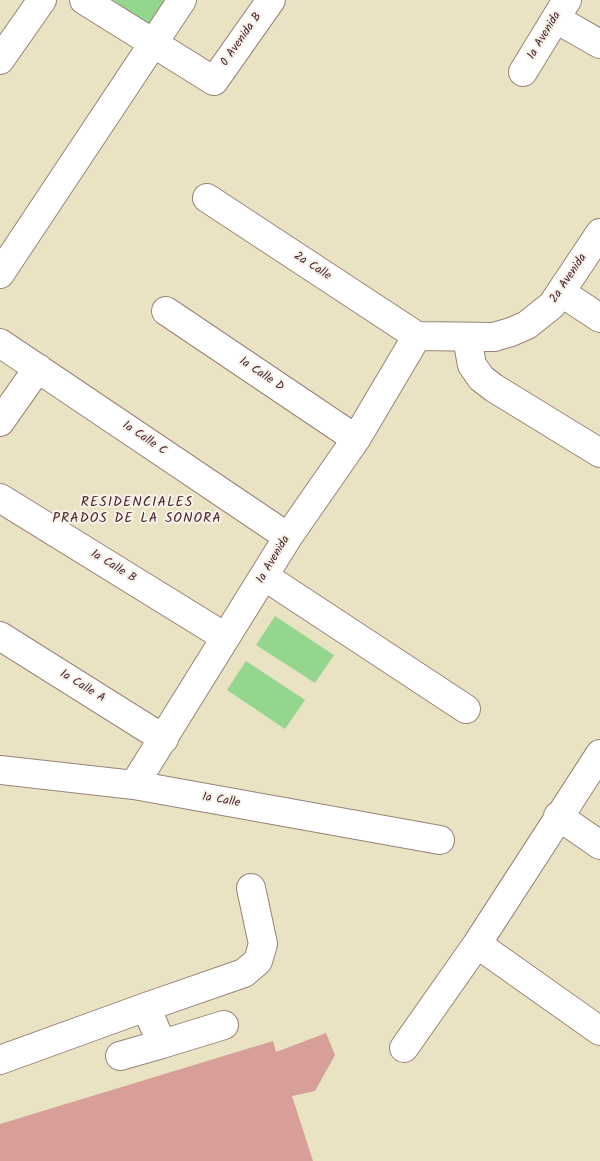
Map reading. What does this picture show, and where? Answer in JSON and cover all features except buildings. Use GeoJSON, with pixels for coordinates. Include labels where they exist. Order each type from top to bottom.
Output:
{"type":"FeatureCollection","features":[{"type":"Feature","properties":{"kind":"street"},"geometry":{"type":"LineString","coordinates":[[0,60],[42,0]]}},
{"type":"Feature","properties":{"kind":"street"},"geometry":{"type":"LineString","coordinates":[[84,0],[155,43]]}},
{"type":"Feature","properties":{"kind":"street"},"geometry":{"type":"LineString","coordinates":[[0,274],[182,0]]}},
{"type":"Feature","properties":{"kind":"street","name":"0 Avenida B"},"geometry":{"type":"LineString","coordinates":[[155,43],[214,81],[271,0]]}},
{"type":"Feature","properties":{"kind":"street"},"geometry":{"type":"LineString","coordinates":[[561,9],[600,44]]}},
{"type":"Feature","properties":{"kind":"street","name":"1a Avenida"},"geometry":{"type":"LineString","coordinates":[[523,72],[561,9]]}},
{"type":"Feature","properties":{"kind":"street","name":"2a Calle"},"geometry":{"type":"LineString","coordinates":[[207,198],[417,336]]}},
{"type":"Feature","properties":{"kind":"street","name":"2a Avenida"},"geometry":{"type":"LineString","coordinates":[[417,336],[494,337],[527,325],[552,305],[562,293],[600,233]]}},
{"type":"Feature","properties":{"kind":"street"},"geometry":{"type":"LineString","coordinates":[[562,293],[600,318]]}},
{"type":"Feature","properties":{"kind":"street","name":"1a Calle D"},"geometry":{"type":"LineString","coordinates":[[166,311],[356,439]]}},
{"type":"Feature","properties":{"kind":"street","name":"1a Avenida"},"geometry":{"type":"LineString","coordinates":[[134,785],[288,537],[356,439],[417,336]]}},
{"type":"Feature","properties":{"kind":"street"},"geometry":{"type":"LineString","coordinates":[[468,338],[472,364],[481,378],[494,388],[600,453]]}},
{"type":"Feature","properties":{"kind":"street","name":"1a Calle C"},"geometry":{"type":"LineString","coordinates":[[0,343],[288,537]]}},
{"type":"Feature","properties":{"kind":"street"},"geometry":{"type":"LineString","coordinates":[[0,422],[38,368]]}},
{"type":"Feature","properties":{"kind":"street","name":"1a Calle B"},"geometry":{"type":"LineString","coordinates":[[0,498],[225,637]]}},
{"type":"Feature","properties":{"kind":"street"},"geometry":{"type":"LineString","coordinates":[[264,576],[466,708]]}},
{"type":"Feature","properties":{"kind":"street","name":"1a Calle A"},"geometry":{"type":"LineString","coordinates":[[0,636],[164,739]]}},
{"type":"Feature","properties":{"kind":"street"},"geometry":{"type":"LineString","coordinates":[[404,1048],[477,944],[558,816],[600,754]]}},
{"type":"Feature","properties":{"kind":"street","name":"1a Calle"},"geometry":{"type":"LineString","coordinates":[[0,770],[134,785],[440,840]]}},
{"type":"Feature","properties":{"kind":"street"},"geometry":{"type":"LineString","coordinates":[[558,816],[600,845]]}},
{"type":"Feature","properties":{"kind":"street"},"geometry":{"type":"LineString","coordinates":[[0,1060],[244,974],[258,961],[263,944],[251,888]]}},
{"type":"Feature","properties":{"kind":"street"},"geometry":{"type":"LineString","coordinates":[[477,944],[600,1030]]}},
{"type":"Feature","properties":{"kind":"street"},"geometry":{"type":"LineString","coordinates":[[146,1007],[162,1044]]}},
{"type":"Feature","properties":{"kind":"street"},"geometry":{"type":"LineString","coordinates":[[120,1056],[224,1025]]}},
{"type":"Feature","properties":{"kind":"green space"},"geometry":{"type":"Polygon","coordinates":[[[113,0],[165,0],[148,25],[113,0]]]}},
{"type":"Feature","properties":{"kind":"green space"},"geometry":{"type":"Polygon","coordinates":[[[275,616],[334,655],[315,683],[256,645],[275,616]]]}},
{"type":"Feature","properties":{"kind":"green space"},"geometry":{"type":"Polygon","coordinates":[[[246,661],[305,700],[285,729],[227,690],[246,661]]]}},
{"type":"Feature","properties":{"kind":"district","name":"RESIDENCIALES PRADOS DE LA SONORA"},"geometry":{"type":"Point","coordinates":[137,512]}}]}
